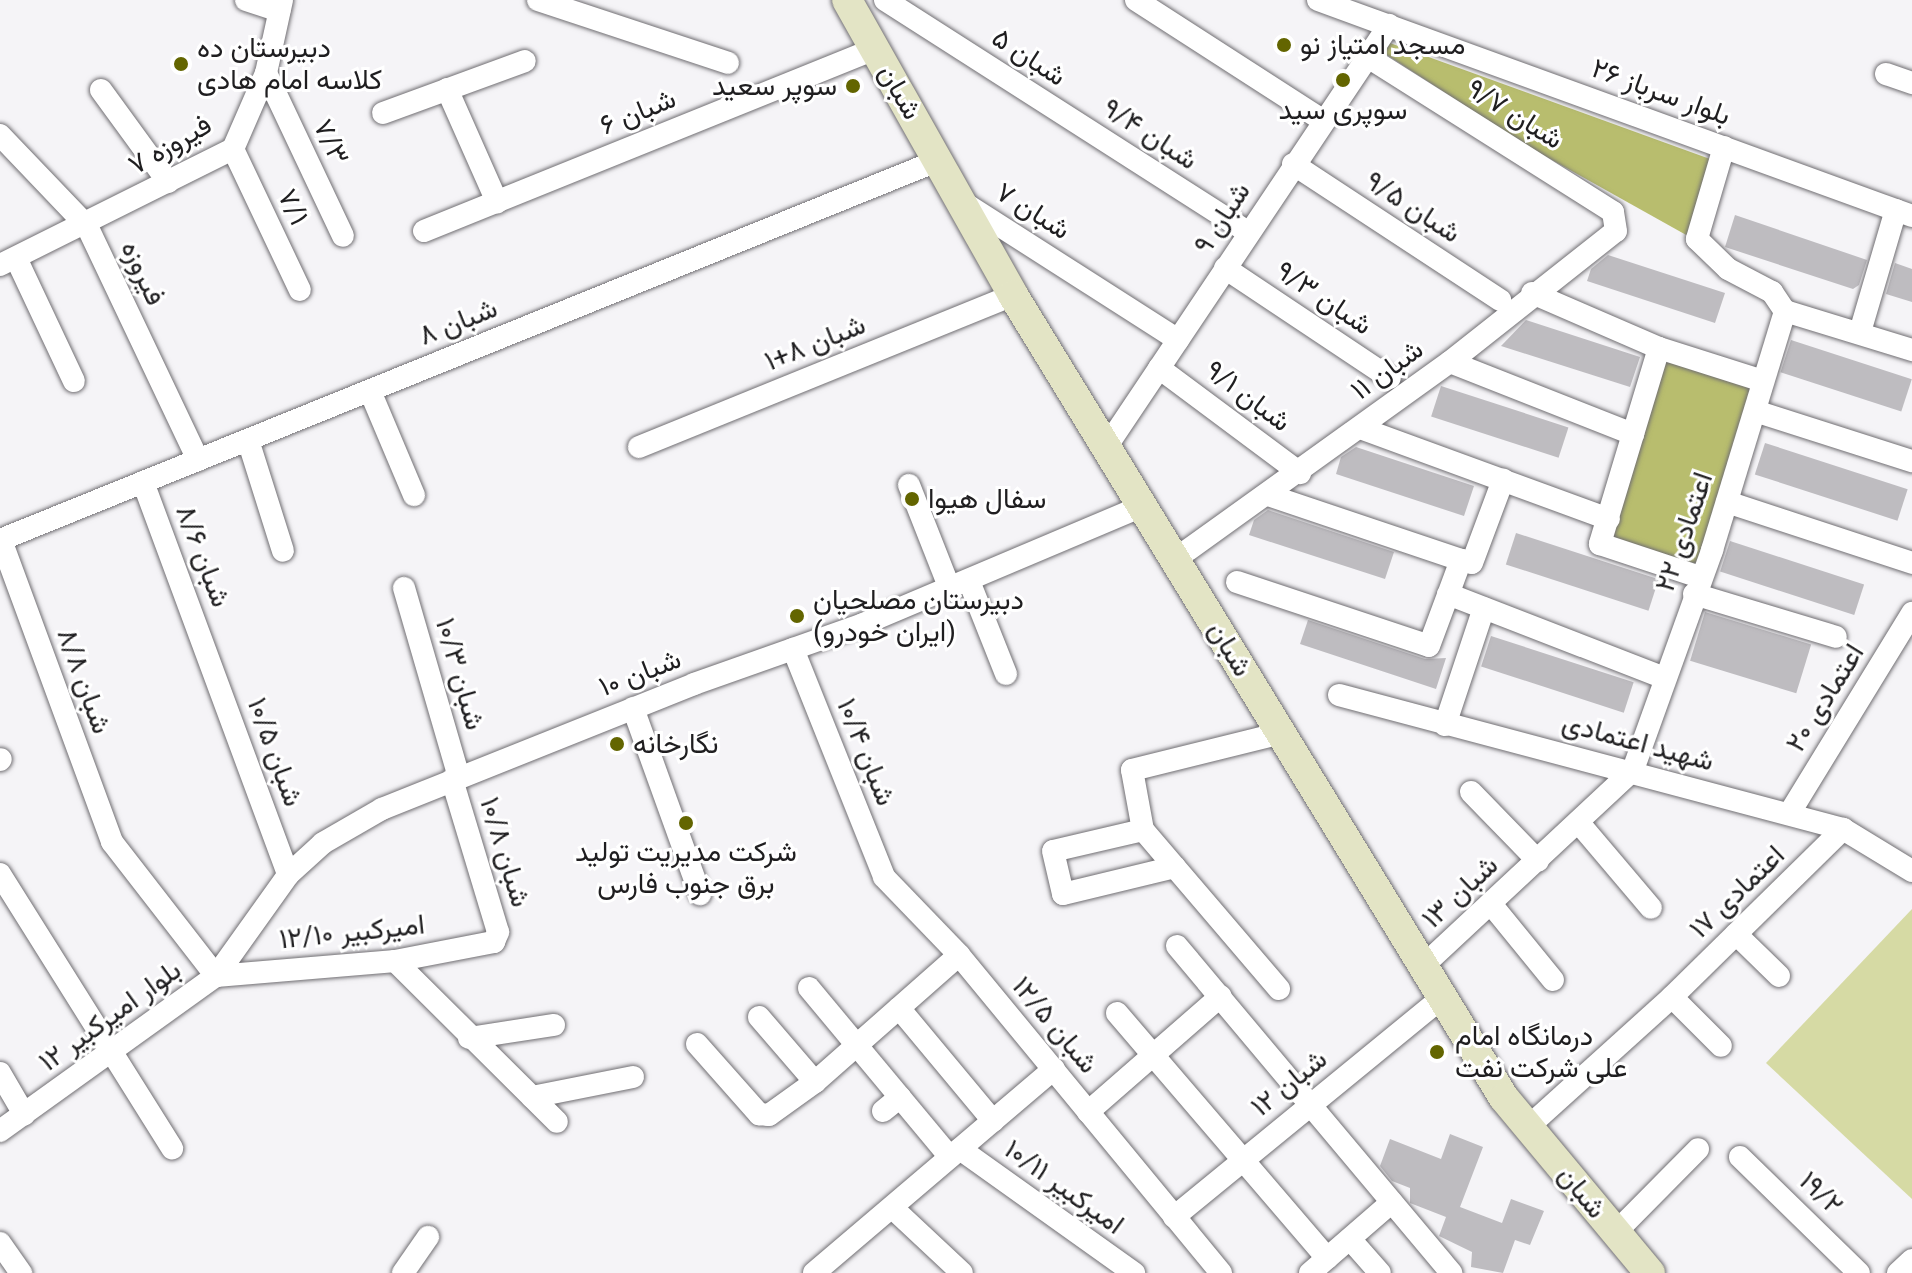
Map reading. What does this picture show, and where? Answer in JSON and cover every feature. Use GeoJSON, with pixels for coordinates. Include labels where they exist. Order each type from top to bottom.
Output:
{"type":"FeatureCollection","features":[{"type":"Feature","properties":{"kind":"street"},"geometry":{"type":"LineString","coordinates":[[246,0],[281,5]]}},
{"type":"Feature","properties":{"kind":"street"},"geometry":{"type":"LineString","coordinates":[[538,0],[728,63]]}},
{"type":"Feature","properties":{"kind":"street","name":"شبان"},"geometry":{"type":"LineString","coordinates":[[847,0],[1013,295],[1504,1098],[1650,1273]]}},
{"type":"Feature","properties":{"kind":"street","name":"۵ شبان"},"geometry":{"type":"LineString","coordinates":[[885,0],[1060,112]]}},
{"type":"Feature","properties":{"kind":"street"},"geometry":{"type":"LineString","coordinates":[[1136,0],[1322,120]]}},
{"type":"Feature","properties":{"kind":"street","name":"۲۶ بلوار سرباز"},"geometry":{"type":"LineString","coordinates":[[1318,0],[1904,213]]}},
{"type":"Feature","properties":{"kind":"street","name":"۷ فیروزه"},"geometry":{"type":"LineString","coordinates":[[8,262],[87,226],[233,149],[266,73],[281,5]]}},
{"type":"Feature","properties":{"kind":"street","name":"۹ شبان"},"geometry":{"type":"LineString","coordinates":[[1107,446],[1322,120],[1389,25]]}},
{"type":"Feature","properties":{"kind":"street","name":"۶ شبان"},"geometry":{"type":"LineString","coordinates":[[424,231],[875,49]]}},
{"type":"Feature","properties":{"kind":"street","name":"۹/۷ شبان"},"geometry":{"type":"LineString","coordinates":[[1368,57],[1613,212],[1616,231]]}},
{"type":"Feature","properties":{"kind":"street"},"geometry":{"type":"LineString","coordinates":[[383,113],[525,61]]}},
{"type":"Feature","properties":{"kind":"street","name":"۷/۳"},"geometry":{"type":"LineString","coordinates":[[266,73],[343,236]]}},
{"type":"Feature","properties":{"kind":"street"},"geometry":{"type":"LineString","coordinates":[[1886,74],[1912,83]]}},
{"type":"Feature","properties":{"kind":"street"},"geometry":{"type":"LineString","coordinates":[[447,89],[497,202]]}},
{"type":"Feature","properties":{"kind":"street"},"geometry":{"type":"LineString","coordinates":[[101,90],[168,182]]}},
{"type":"Feature","properties":{"kind":"street","name":"۹/۴ شبان"},"geometry":{"type":"LineString","coordinates":[[1060,112],[1248,232]]}},
{"type":"Feature","properties":{"kind":"street","name":"فیروزه"},"geometry":{"type":"LineString","coordinates":[[0,135],[87,226],[198,460]]}},
{"type":"Feature","properties":{"kind":"street"},"geometry":{"type":"LineString","coordinates":[[1724,147],[1697,239],[1728,269],[1772,292],[1785,311],[1912,350]]}},
{"type":"Feature","properties":{"kind":"street","name":"۷/۱"},"geometry":{"type":"LineString","coordinates":[[233,149],[300,290]]}},
{"type":"Feature","properties":{"kind":"street","name":"۸ شبان"},"geometry":{"type":"LineString","coordinates":[[0,540],[939,160]]}},
{"type":"Feature","properties":{"kind":"street","name":"۹/۵ شبان"},"geometry":{"type":"LineString","coordinates":[[1293,164],[1500,300]]}},
{"type":"Feature","properties":{"kind":"street","name":"۷ شبان"},"geometry":{"type":"LineString","coordinates":[[963,202],[1178,340]]}},
{"type":"Feature","properties":{"kind":"street"},"geometry":{"type":"LineString","coordinates":[[1860,332],[1904,213]]}},
{"type":"Feature","properties":{"kind":"street","name":"۱۱ شبان"},"geometry":{"type":"LineString","coordinates":[[1188,550],[1300,473],[1450,362],[1532,293],[1616,231]]}},
{"type":"Feature","properties":{"kind":"street"},"geometry":{"type":"LineString","coordinates":[[8,262],[74,381]]}},
{"type":"Feature","properties":{"kind":"street","name":"۹/۳ شبان"},"geometry":{"type":"LineString","coordinates":[[1225,268],[1390,378]]}},
{"type":"Feature","properties":{"kind":"street"},"geometry":{"type":"LineString","coordinates":[[1532,293],[1659,348],[1763,381]]}},
{"type":"Feature","properties":{"kind":"street","name":"۱+۸ شبان"},"geometry":{"type":"LineString","coordinates":[[639,447],[1013,295]]}},
{"type":"Feature","properties":{"kind":"street","name":"۲۲ اعتمادی"},"geometry":{"type":"LineString","coordinates":[[1633,770],[1727,502],[1785,311]]}},
{"type":"Feature","properties":{"kind":"street"},"geometry":{"type":"LineString","coordinates":[[1659,348],[1600,544],[1697,585],[1836,637]]}},
{"type":"Feature","properties":{"kind":"street"},"geometry":{"type":"LineString","coordinates":[[1450,362],[1633,434]]}},
{"type":"Feature","properties":{"kind":"street","name":"۹/۱ شبان"},"geometry":{"type":"LineString","coordinates":[[1159,368],[1300,473]]}},
{"type":"Feature","properties":{"kind":"street"},"geometry":{"type":"LineString","coordinates":[[370,391],[414,495]]}},
{"type":"Feature","properties":{"kind":"street"},"geometry":{"type":"LineString","coordinates":[[1755,411],[1912,461]]}},
{"type":"Feature","properties":{"kind":"street"},"geometry":{"type":"LineString","coordinates":[[1360,428],[1609,519]]}},
{"type":"Feature","properties":{"kind":"street"},"geometry":{"type":"LineString","coordinates":[[248,440],[283,551]]}},
{"type":"Feature","properties":{"kind":"street"},"geometry":{"type":"LineString","coordinates":[[1268,495],[1472,563],[1503,480]]}},
{"type":"Feature","properties":{"kind":"street","name":"۸/۶ شبان"},"geometry":{"type":"LineString","coordinates":[[143,482],[206,650]]}},
{"type":"Feature","properties":{"kind":"street"},"geometry":{"type":"LineString","coordinates":[[909,485],[1006,674]]}},
{"type":"Feature","properties":{"kind":"street"},"geometry":{"type":"LineString","coordinates":[[1727,502],[1912,563]]}},
{"type":"Feature","properties":{"kind":"street","name":"۱۰ شبان"},"geometry":{"type":"LineString","coordinates":[[216,976],[288,875],[323,843],[370,816],[456,778],[633,708],[960,585],[1142,506]]}},
{"type":"Feature","properties":{"kind":"street","name":"۸/۸ شبان"},"geometry":{"type":"LineString","coordinates":[[0,540],[112,842],[216,976]]}},
{"type":"Feature","properties":{"kind":"street"},"geometry":{"type":"LineString","coordinates":[[1237,582],[1429,646],[1461,560]]}},
{"type":"Feature","properties":{"kind":"street","name":"۱۰/۳ شبان"},"geometry":{"type":"LineString","coordinates":[[404,588],[456,778]]}},
{"type":"Feature","properties":{"kind":"street"},"geometry":{"type":"LineString","coordinates":[[1448,594],[1665,678]]}},
{"type":"Feature","properties":{"kind":"street"},"geometry":{"type":"LineString","coordinates":[[1445,725],[1484,608]]}},
{"type":"Feature","properties":{"kind":"street","name":"۲۰ اعتمادی"},"geometry":{"type":"LineString","coordinates":[[1789,814],[1912,613]]}},
{"type":"Feature","properties":{"kind":"street","name":"۱۰/۴ شبان"},"geometry":{"type":"LineString","coordinates":[[793,649],[884,877]]}},
{"type":"Feature","properties":{"kind":"street","name":"۱۰/۵ شبان"},"geometry":{"type":"LineString","coordinates":[[206,650],[288,875]]}},
{"type":"Feature","properties":{"kind":"street","name":"شهید اعتمادی"},"geometry":{"type":"LineString","coordinates":[[1339,695],[1445,725],[1633,770],[1843,829],[1912,871]]}},
{"type":"Feature","properties":{"kind":"street"},"geometry":{"type":"LineString","coordinates":[[633,708],[700,894]]}},
{"type":"Feature","properties":{"kind":"street"},"geometry":{"type":"LineString","coordinates":[[1279,989],[1143,830],[1132,770],[1281,733]]}},
{"type":"Feature","properties":{"kind":"street","name":"۱۳ شبان"},"geometry":{"type":"LineString","coordinates":[[1423,966],[1633,770]]}},
{"type":"Feature","properties":{"kind":"street","name":"۱۰/۸ شبان"},"geometry":{"type":"LineString","coordinates":[[456,778],[498,932],[494,942]]}},
{"type":"Feature","properties":{"kind":"street"},"geometry":{"type":"LineString","coordinates":[[1471,792],[1538,861]]}},
{"type":"Feature","properties":{"kind":"street"},"geometry":{"type":"LineString","coordinates":[[1579,823],[1651,908]]}},
{"type":"Feature","properties":{"kind":"street","name":"۱۷ اعتمادی"},"geometry":{"type":"LineString","coordinates":[[1528,1127],[1672,997],[1843,829]]}},
{"type":"Feature","properties":{"kind":"street"},"geometry":{"type":"LineString","coordinates":[[1143,830],[1053,851],[1063,894],[1175,867]]}},
{"type":"Feature","properties":{"kind":"street"},"geometry":{"type":"LineString","coordinates":[[0,874],[172,1148]]}},
{"type":"Feature","properties":{"kind":"street","name":"۱۲/۵ شبان"},"geometry":{"type":"LineString","coordinates":[[884,877],[959,955],[1221,1273]]}},
{"type":"Feature","properties":{"kind":"street"},"geometry":{"type":"LineString","coordinates":[[1491,904],[1553,980]]}},
{"type":"Feature","properties":{"kind":"street"},"geometry":{"type":"LineString","coordinates":[[1736,934],[1779,976]]}},
{"type":"Feature","properties":{"kind":"street","name":"۱۲/۱۰ امیرکبیر"},"geometry":{"type":"LineString","coordinates":[[216,976],[395,961],[494,942]]}},
{"type":"Feature","properties":{"kind":"street"},"geometry":{"type":"LineString","coordinates":[[1177,946],[1451,1273]]}},
{"type":"Feature","properties":{"kind":"street"},"geometry":{"type":"LineString","coordinates":[[697,1044],[764,1116],[815,1082],[959,955]]}},
{"type":"Feature","properties":{"kind":"street"},"geometry":{"type":"LineString","coordinates":[[395,961],[469,1038],[557,1122]]}},
{"type":"Feature","properties":{"kind":"street","name":"۱۲ بلوار امیرکبیر"},"geometry":{"type":"LineString","coordinates":[[0,1131],[216,976]]}},
{"type":"Feature","properties":{"kind":"street","name":"۱۰/۱۱ امیرکبیر"},"geometry":{"type":"LineString","coordinates":[[809,988],[858,1045],[892,1104],[955,1153],[1134,1273]]}},
{"type":"Feature","properties":{"kind":"street"},"geometry":{"type":"LineString","coordinates":[[1088,1112],[1221,996]]}},
{"type":"Feature","properties":{"kind":"street","name":"۱۲ شبان"},"geometry":{"type":"LineString","coordinates":[[1174,1217],[1444,996]]}},
{"type":"Feature","properties":{"kind":"street"},"geometry":{"type":"LineString","coordinates":[[1672,997],[1721,1046]]}},
{"type":"Feature","properties":{"kind":"street"},"geometry":{"type":"LineString","coordinates":[[899,1008],[937,1066],[993,1121]]}},
{"type":"Feature","properties":{"kind":"street"},"geometry":{"type":"LineString","coordinates":[[1117,1013],[1241,1160],[1318,1266],[1392,1202]]}},
{"type":"Feature","properties":{"kind":"street"},"geometry":{"type":"LineString","coordinates":[[759,1017],[815,1082]]}},
{"type":"Feature","properties":{"kind":"street"},"geometry":{"type":"LineString","coordinates":[[469,1038],[554,1025]]}},
{"type":"Feature","properties":{"kind":"street"},"geometry":{"type":"LineString","coordinates":[[814,1273],[1054,1069]]}},
{"type":"Feature","properties":{"kind":"street"},"geometry":{"type":"LineString","coordinates":[[0,1073],[24,1114]]}},
{"type":"Feature","properties":{"kind":"street"},"geometry":{"type":"LineString","coordinates":[[532,1097],[633,1077]]}},
{"type":"Feature","properties":{"kind":"street"},"geometry":{"type":"LineString","coordinates":[[1615,1233],[1698,1149]]}},
{"type":"Feature","properties":{"kind":"street","name":"۱۹/۲"},"geometry":{"type":"LineString","coordinates":[[1740,1157],[1859,1273]]}},
{"type":"Feature","properties":{"kind":"street"},"geometry":{"type":"LineString","coordinates":[[899,1214],[962,1273]]}},
{"type":"Feature","properties":{"kind":"street"},"geometry":{"type":"LineString","coordinates":[[403,1273],[428,1237]]}},
{"type":"Feature","properties":{"kind":"street"},"geometry":{"type":"LineString","coordinates":[[1350,1239],[1380,1273]]}},
{"type":"Feature","properties":{"kind":"street"},"geometry":{"type":"LineString","coordinates":[[0,1243],[21,1273]]}},
{"type":"Feature","properties":{"kind":"street"},"geometry":{"type":"LineString","coordinates":[[1898,1273],[1912,1260]]}},
{"type":"Feature","properties":{"kind":"green space"},"geometry":{"type":"Polygon","coordinates":[[[1390,43],[1710,159],[1688,236],[1527,146],[1384,53],[1390,43]]]}},
{"type":"Feature","properties":{"kind":"green space"},"geometry":{"type":"Polygon","coordinates":[[[1663,355],[1756,383],[1700,565],[1607,537],[1663,355]]]}},
{"type":"Feature","properties":{"kind":"green space"},"geometry":{"type":"Polygon","coordinates":[[[1912,909],[1912,1199],[1766,1063],[1912,909]]]}},
{"type":"Feature","properties":{"kind":"building"},"geometry":{"type":"Polygon","coordinates":[[[1735,215],[1867,260],[1859,285],[1853,289],[1725,247],[1735,215]]]}},
{"type":"Feature","properties":{"kind":"building"},"geometry":{"type":"Polygon","coordinates":[[[1608,255],[1725,293],[1715,323],[1587,281],[1591,269],[1608,255]]]}},
{"type":"Feature","properties":{"kind":"building"},"geometry":{"type":"Polygon","coordinates":[[[1895,263],[1912,269],[1912,302],[1886,294],[1895,263]]]}},
{"type":"Feature","properties":{"kind":"building"},"geometry":{"type":"Polygon","coordinates":[[[1526,320],[1640,357],[1630,387],[1501,346],[1526,320]]]}},
{"type":"Feature","properties":{"kind":"building"},"geometry":{"type":"Polygon","coordinates":[[[1791,340],[1912,379],[1901,412],[1780,372],[1791,340]]]}},
{"type":"Feature","properties":{"kind":"building"},"geometry":{"type":"Polygon","coordinates":[[[1441,386],[1568,427],[1559,458],[1431,416],[1441,386]]]}},
{"type":"Feature","properties":{"kind":"building"},"geometry":{"type":"Polygon","coordinates":[[[1765,443],[1908,489],[1897,521],[1755,474],[1765,443]]]}},
{"type":"Feature","properties":{"kind":"building"},"geometry":{"type":"Polygon","coordinates":[[[1356,447],[1474,486],[1464,516],[1336,474],[1341,457],[1356,447]]]}},
{"type":"Feature","properties":{"kind":"building"},"geometry":{"type":"Polygon","coordinates":[[[1268,510],[1394,552],[1385,579],[1249,535],[1254,520],[1268,510]]]}},
{"type":"Feature","properties":{"kind":"building"},"geometry":{"type":"Polygon","coordinates":[[[1516,533],[1659,579],[1648,611],[1506,564],[1516,533]]]}},
{"type":"Feature","properties":{"kind":"building"},"geometry":{"type":"Polygon","coordinates":[[[1730,541],[1864,585],[1854,615],[1720,571],[1730,541]]]}},
{"type":"Feature","properties":{"kind":"building"},"geometry":{"type":"Polygon","coordinates":[[[1705,612],[1811,644],[1796,693],[1690,661],[1705,612]]]}},
{"type":"Feature","properties":{"kind":"building"},"geometry":{"type":"Polygon","coordinates":[[[1308,620],[1425,659],[1446,658],[1436,689],[1300,644],[1308,620]]]}},
{"type":"Feature","properties":{"kind":"building"},"geometry":{"type":"Polygon","coordinates":[[[1491,636],[1634,682],[1624,713],[1481,666],[1491,636]]]}},
{"type":"Feature","properties":{"kind":"building"},"geometry":{"type":"Polygon","coordinates":[[[1450,1134],[1483,1147],[1460,1207],[1502,1223],[1511,1199],[1544,1211],[1530,1245],[1515,1240],[1503,1273],[1471,1267],[1472,1252],[1439,1236],[1446,1217],[1410,1203],[1410,1188],[1392,1181],[1380,1166],[1390,1139],[1441,1159],[1450,1134]]]}},
{"type":"Feature","properties":{"kind":"place","name":"مسجد امتیاز نو"},"geometry":{"type":"Point","coordinates":[1284,45]}},
{"type":"Feature","properties":{"kind":"place","name":"دبیرستان ده کلاسه امام هادی"},"geometry":{"type":"Point","coordinates":[181,64]}},
{"type":"Feature","properties":{"kind":"place","name":"سوپری سید"},"geometry":{"type":"Point","coordinates":[1343,80]}},
{"type":"Feature","properties":{"kind":"place","name":"سوپر سعید"},"geometry":{"type":"Point","coordinates":[853,86]}},
{"type":"Feature","properties":{"kind":"place","name":"سفال هیوا"},"geometry":{"type":"Point","coordinates":[912,499]}},
{"type":"Feature","properties":{"kind":"place","name":"دبیرستان مصلحیان (ایران خودرو)"},"geometry":{"type":"Point","coordinates":[797,616]}},
{"type":"Feature","properties":{"kind":"place","name":"نگارخانه"},"geometry":{"type":"Point","coordinates":[617,744]}},
{"type":"Feature","properties":{"kind":"place","name":"شرکت مدیریت تولید برق جنوب فارس"},"geometry":{"type":"Point","coordinates":[686,823]}},
{"type":"Feature","properties":{"kind":"place","name":"درمانگاه امام علی شرکت نفت"},"geometry":{"type":"Point","coordinates":[1437,1052]}}]}
